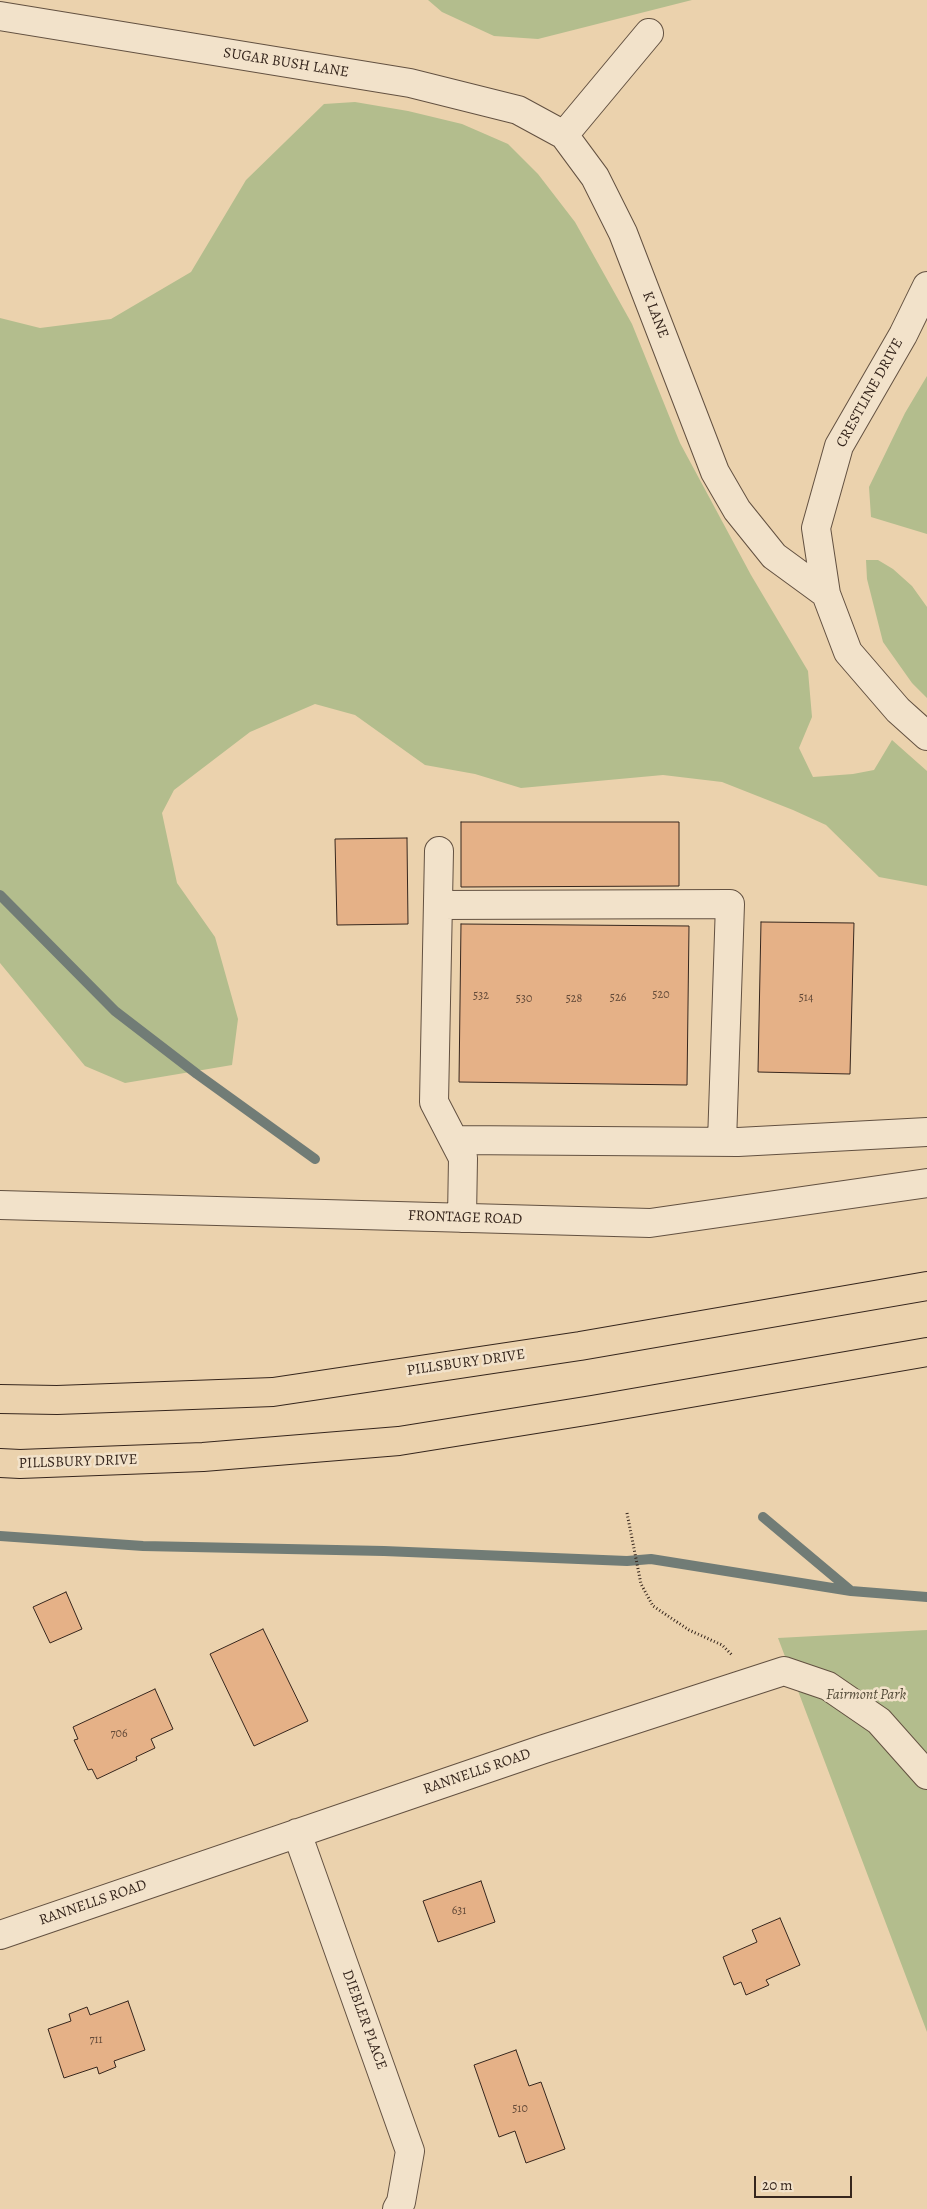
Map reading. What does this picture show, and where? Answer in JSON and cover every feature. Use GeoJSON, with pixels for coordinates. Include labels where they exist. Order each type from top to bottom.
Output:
{"type":"FeatureCollection","features":[{"type":"Feature","properties":{"kind":"highway","name":"PILLSBURY DRIVE"},"geometry":{"type":"LineString","coordinates":[[0,1399],[57,1400],[273,1392],[580,1346],[927,1286]]}},
{"type":"Feature","properties":{"kind":"highway","name":"PILLSBURY DRIVE"},"geometry":{"type":"LineString","coordinates":[[0,1463],[20,1464],[203,1457],[399,1441],[927,1352]]}},
{"type":"Feature","properties":{"kind":"street","name":"SUGAR BUSH LANE"},"geometry":{"type":"LineString","coordinates":[[0,16],[410,83],[518,110],[564,134]]}},
{"type":"Feature","properties":{"kind":"street"},"geometry":{"type":"LineString","coordinates":[[564,134],[649,33]]}},
{"type":"Feature","properties":{"kind":"street","name":"K LANE"},"geometry":{"type":"LineString","coordinates":[[564,134],[595,177],[623,233],[715,472],[737,510],[774,556],[826,594]]}},
{"type":"Feature","properties":{"kind":"street","name":"CRESTLINE DRIVE"},"geometry":{"type":"LineString","coordinates":[[927,286],[903,335],[839,446],[816,528],[826,594],[848,652],[898,710],[927,736]]}},
{"type":"Feature","properties":{"kind":"street"},"geometry":{"type":"LineString","coordinates":[[439,851],[434,1102],[463,1158],[462,1218]]}},
{"type":"Feature","properties":{"kind":"street"},"geometry":{"type":"LineString","coordinates":[[438,905],[730,904],[722,1142]]}},
{"type":"Feature","properties":{"kind":"street"},"geometry":{"type":"LineString","coordinates":[[454,1140],[722,1142],[927,1132]]}},
{"type":"Feature","properties":{"kind":"street","name":"FRONTAGE ROAD"},"geometry":{"type":"LineString","coordinates":[[0,1205],[650,1223],[927,1183]]}},
{"type":"Feature","properties":{"kind":"street","name":"RANNELLS ROAD"},"geometry":{"type":"LineString","coordinates":[[0,1935],[544,1748],[784,1671],[828,1686],[879,1721],[927,1775]]}},
{"type":"Feature","properties":{"kind":"street","name":"DIEBLER PLACE"},"geometry":{"type":"LineString","coordinates":[[297,1833],[410,2151],[401,2202],[397,2209]]}},
{"type":"Feature","properties":{"kind":"path"},"geometry":{"type":"LineString","coordinates":[[627,1513],[641,1584],[653,1606],[689,1630],[722,1645],[738,1661],[753,1682]]}},
{"type":"Feature","properties":{"kind":"green space"},"geometry":{"type":"Polygon","coordinates":[[[428,0],[692,0],[538,39],[494,36],[442,12],[428,0]]]}},
{"type":"Feature","properties":{"kind":"green space"},"geometry":{"type":"Polygon","coordinates":[[[355,102],[408,111],[462,124],[508,144],[538,174],[575,222],[632,324],[680,443],[751,575],[808,671],[812,717],[799,748],[813,777],[853,774],[874,770],[892,740],[927,771],[927,886],[879,877],[826,825],[722,782],[663,775],[521,788],[475,774],[425,765],[355,715],[315,704],[250,732],[174,790],[162,813],[177,883],[215,937],[238,1019],[232,1065],[125,1083],[85,1066],[0,963],[0,318],[40,328],[111,319],[191,272],[246,180],[324,104],[355,102]]]}},
{"type":"Feature","properties":{"kind":"green space"},"geometry":{"type":"Polygon","coordinates":[[[927,376],[927,534],[871,517],[869,487],[905,413],[927,376]]]}},
{"type":"Feature","properties":{"kind":"green space"},"geometry":{"type":"Polygon","coordinates":[[[866,560],[878,560],[893,569],[912,586],[927,607],[927,698],[912,683],[883,642],[867,579],[866,560]]]}},
{"type":"Feature","properties":{"kind":"green space","name":"Fairmont Park"},"geometry":{"type":"Polygon","coordinates":[[[927,1630],[927,2032],[778,1638],[927,1630]]]}},
{"type":"Feature","properties":{"kind":"building"},"geometry":{"type":"Polygon","coordinates":[[[461,822],[679,822],[679,886],[461,887],[461,822]]]}},
{"type":"Feature","properties":{"kind":"building"},"geometry":{"type":"Polygon","coordinates":[[[407,838],[408,924],[337,925],[335,839],[407,838]]]}},
{"type":"Feature","properties":{"kind":"building"},"geometry":{"type":"Polygon","coordinates":[[[761,922],[854,923],[850,1074],[758,1072],[761,922]]]}},
{"type":"Feature","properties":{"kind":"building"},"geometry":{"type":"Polygon","coordinates":[[[461,924],[689,926],[687,1085],[459,1082],[461,924]]]}},
{"type":"Feature","properties":{"kind":"building"},"geometry":{"type":"Polygon","coordinates":[[[66,1592],[82,1629],[50,1643],[33,1607],[66,1592]]]}},
{"type":"Feature","properties":{"kind":"building"},"geometry":{"type":"Polygon","coordinates":[[[263,1629],[308,1721],[254,1746],[210,1654],[263,1629]]]}},
{"type":"Feature","properties":{"kind":"building"},"geometry":{"type":"Polygon","coordinates":[[[155,1689],[173,1729],[151,1739],[155,1748],[136,1757],[137,1760],[97,1779],[92,1769],[88,1770],[74,1740],[78,1739],[73,1727],[155,1689]]]}},
{"type":"Feature","properties":{"kind":"building"},"geometry":{"type":"Polygon","coordinates":[[[481,1881],[495,1922],[438,1942],[423,1901],[481,1881]]]}},
{"type":"Feature","properties":{"kind":"building"},"geometry":{"type":"Polygon","coordinates":[[[780,1918],[800,1965],[766,1980],[769,1985],[746,1995],[741,1982],[734,1985],[723,1957],[757,1942],[752,1930],[780,1918]]]}},
{"type":"Feature","properties":{"kind":"building"},"geometry":{"type":"Polygon","coordinates":[[[128,2001],[145,2050],[114,2061],[116,2067],[99,2074],[97,2067],[64,2078],[48,2029],[71,2021],[69,2014],[87,2007],[90,2015],[128,2001]]]}},
{"type":"Feature","properties":{"kind":"building"},"geometry":{"type":"Polygon","coordinates":[[[516,2050],[529,2086],[541,2082],[565,2149],[526,2163],[515,2131],[499,2137],[474,2065],[516,2050]]]}},
{"type":"Feature","properties":{"kind":"waterway"},"geometry":{"type":"LineString","coordinates":[[0,895],[115,1011],[197,1074],[315,1159]]}},
{"type":"Feature","properties":{"kind":"waterway"},"geometry":{"type":"LineString","coordinates":[[763,1517],[850,1590]]}},
{"type":"Feature","properties":{"kind":"waterway"},"geometry":{"type":"LineString","coordinates":[[0,1536],[143,1546],[384,1551],[627,1561],[651,1559],[851,1591],[927,1597]]}}]}
